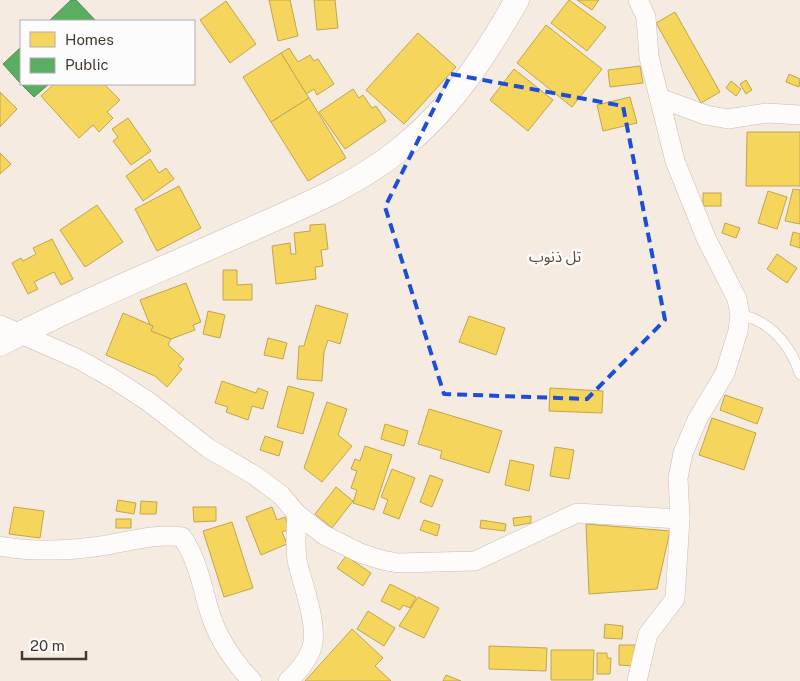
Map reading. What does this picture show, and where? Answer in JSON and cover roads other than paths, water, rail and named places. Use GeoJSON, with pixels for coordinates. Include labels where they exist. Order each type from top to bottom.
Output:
{"type":"FeatureCollection","features":[{"type":"Feature","properties":{"kind":"street"},"geometry":{"type":"LineString","coordinates":[[7,334],[331,195],[362,175],[404,146],[448,104],[483,58],[517,0]]}},
{"type":"Feature","properties":{"kind":"street"},"geometry":{"type":"LineString","coordinates":[[637,681],[648,634],[675,599],[680,519],[678,478],[683,453],[697,420],[725,373],[738,331],[740,315],[737,300],[685,189],[675,161],[649,57],[646,17],[638,0]]}},
{"type":"Feature","properties":{"kind":"street"},"geometry":{"type":"LineString","coordinates":[[659,98],[706,115],[728,119],[767,113],[800,115]]}},
{"type":"Feature","properties":{"kind":"street"},"geometry":{"type":"LineString","coordinates":[[7,334],[78,359],[112,378],[149,402],[208,448],[268,485],[281,495],[297,514],[324,536],[360,552],[398,563],[475,561],[577,513],[680,519]]}},
{"type":"Feature","properties":{"kind":"street"},"geometry":{"type":"LineString","coordinates":[[288,681],[303,665],[312,650],[314,633],[297,560],[295,542],[297,514]]}},
{"type":"Feature","properties":{"kind":"street"},"geometry":{"type":"LineString","coordinates":[[0,546],[52,551],[166,535],[182,537],[191,550],[210,615],[223,645],[252,681]]}},
{"type":"Feature","properties":{"kind":"lane"},"geometry":{"type":"LineString","coordinates":[[740,315],[755,318],[781,340],[792,354],[800,374]]}},
{"type":"Feature","properties":{"kind":"district","name":"تل ذنوب"},"geometry":{"type":"Point","coordinates":[555,256]}}]}
